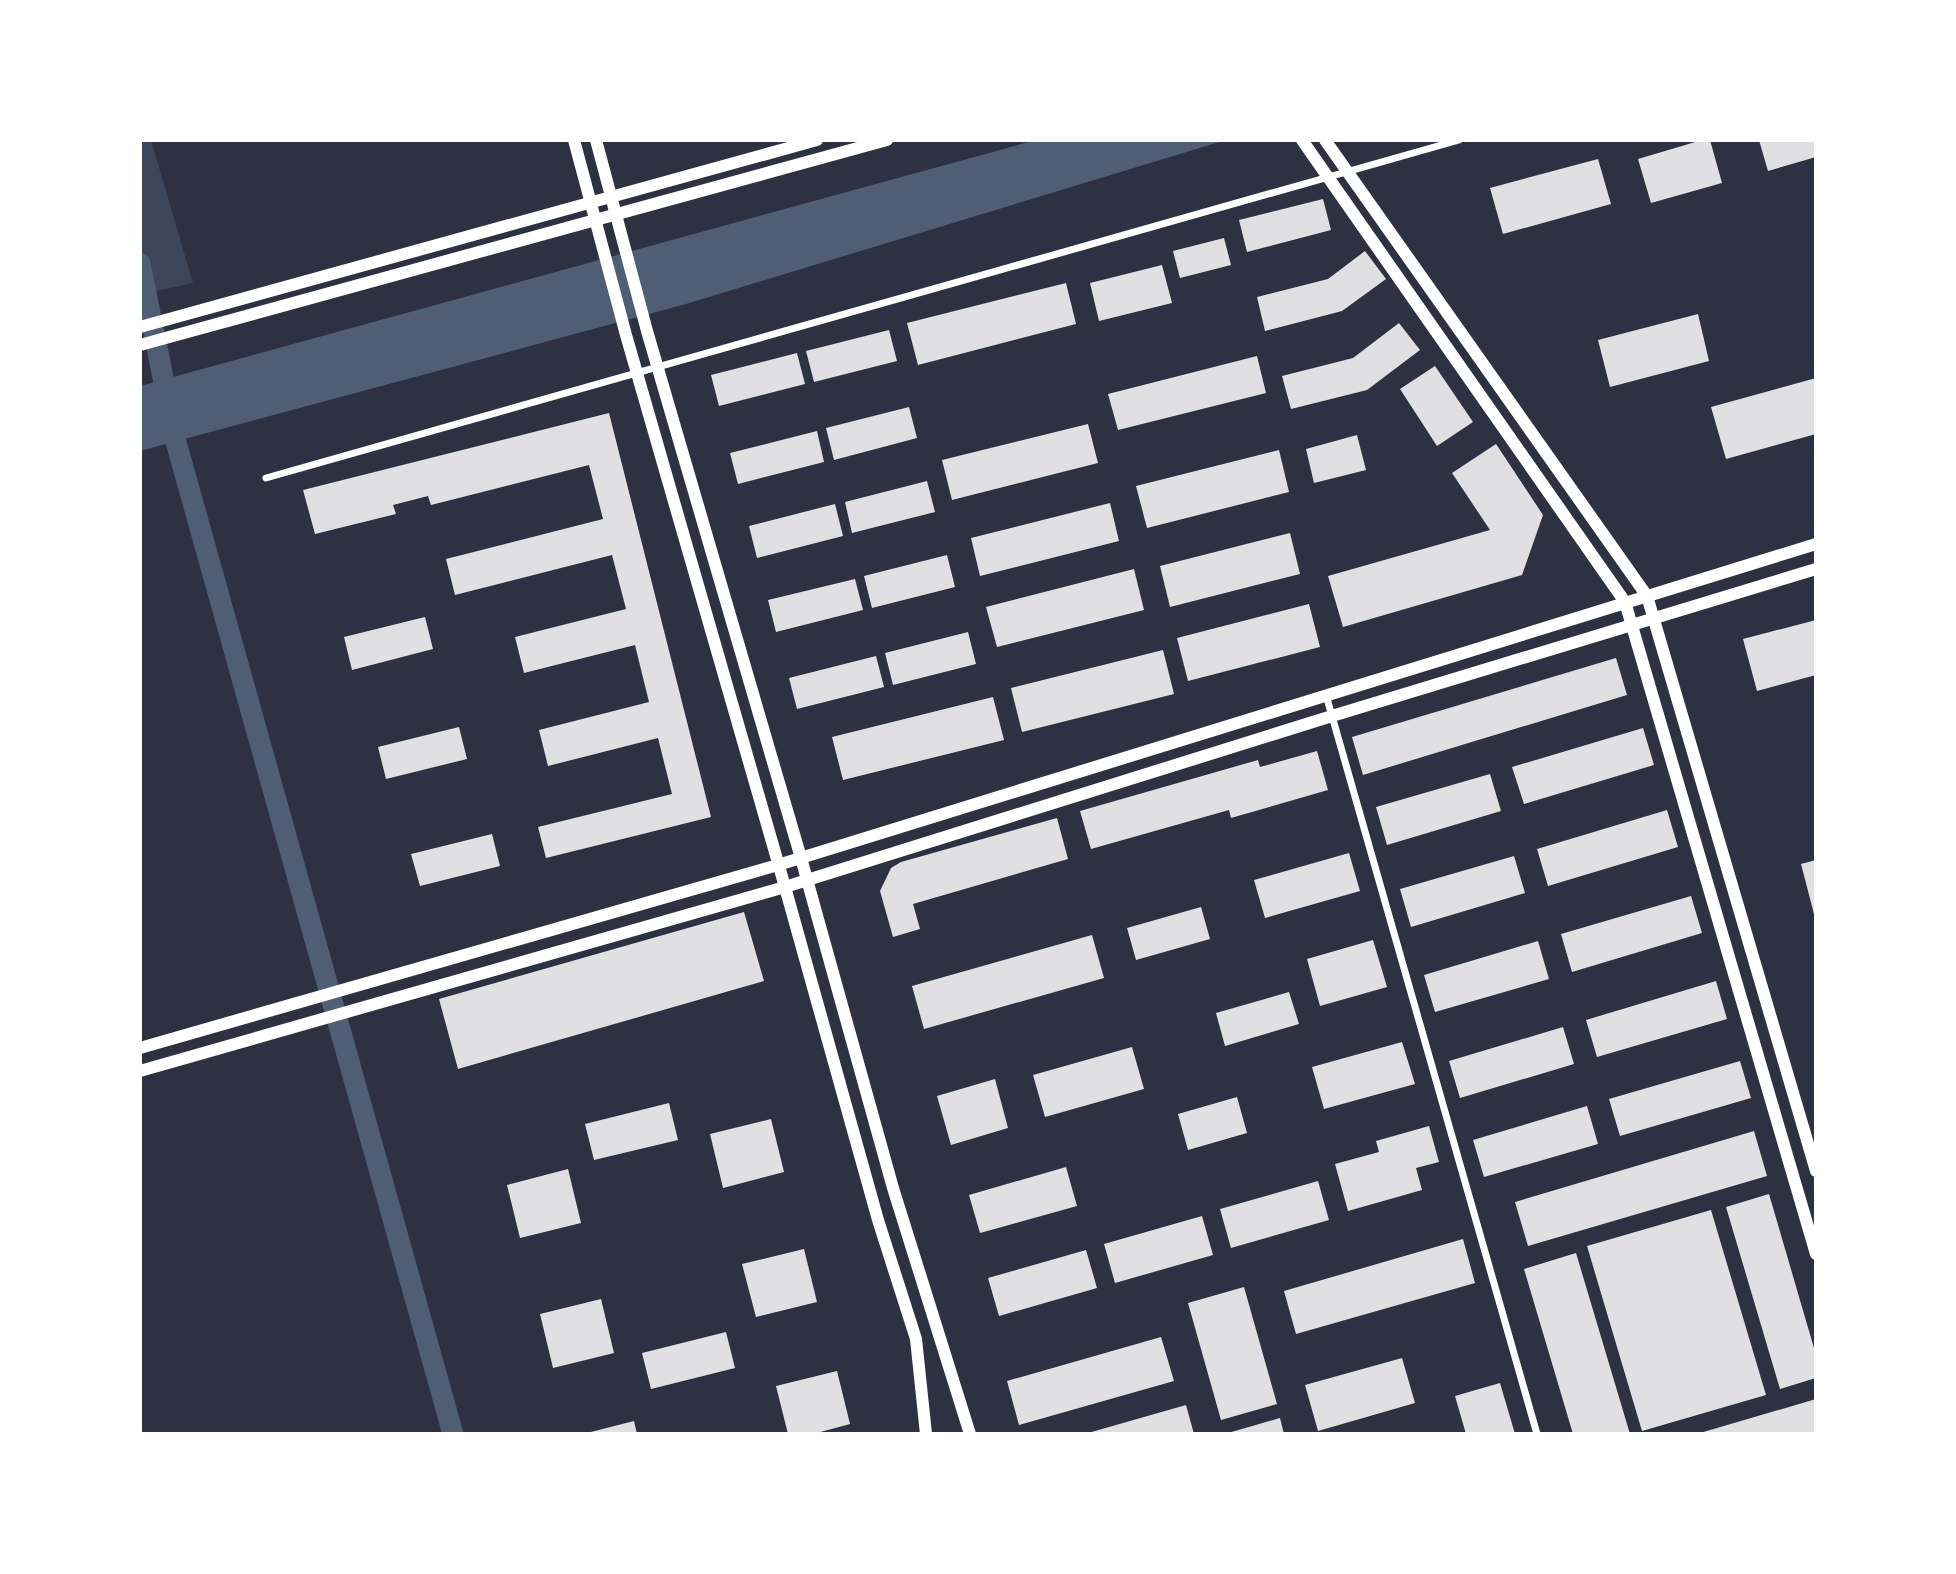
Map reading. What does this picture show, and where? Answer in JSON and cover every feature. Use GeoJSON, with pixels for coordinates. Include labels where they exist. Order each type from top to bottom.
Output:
{"type":"FeatureCollection","features":[{"type":"Feature","properties":{"kind":"street"},"geometry":{"type":"LineString","coordinates":[[574,140],[636,372],[878,1220],[916,1339],[926,1434]]}},
{"type":"Feature","properties":{"kind":"street"},"geometry":{"type":"LineString","coordinates":[[596,140],[647,331],[801,858],[893,1188],[970,1434]]}},
{"type":"Feature","properties":{"kind":"street"},"geometry":{"type":"LineString","coordinates":[[142,326],[817,140]]}},
{"type":"Feature","properties":{"kind":"street"},"geometry":{"type":"LineString","coordinates":[[144,344],[887,140]]}},
{"type":"Feature","properties":{"kind":"street"},"geometry":{"type":"LineString","coordinates":[[1302,140],[1625,602],[1816,1254]]}},
{"type":"Feature","properties":{"kind":"street"},"geometry":{"type":"LineString","coordinates":[[1325,140],[1647,596],[1816,1171]]}},
{"type":"Feature","properties":{"kind":"street"},"geometry":{"type":"LineString","coordinates":[[266,478],[1459,140]]}},
{"type":"Feature","properties":{"kind":"street"},"geometry":{"type":"LineString","coordinates":[[140,1048],[778,865],[1816,544]]}},
{"type":"Feature","properties":{"kind":"street"},"geometry":{"type":"LineString","coordinates":[[140,1071],[785,887],[1332,716],[1816,569]]}},
{"type":"Feature","properties":{"kind":"street"},"geometry":{"type":"LineString","coordinates":[[1326,695],[1537,1434]]}},
{"type":"Feature","properties":{"kind":"shaded area"},"geometry":{"type":"Polygon","coordinates":[[[140,140],[151,140],[193,283],[140,295],[140,140]]]}},
{"type":"Feature","properties":{"kind":"shaded area"},"geometry":{"type":"Polygon","coordinates":[[[1036,140],[1226,140],[686,304],[140,451],[140,386],[1036,140]]]}},
{"type":"Feature","properties":{"kind":"building"},"geometry":{"type":"Polygon","coordinates":[[[1710,140],[1722,183],[1651,203],[1638,159],[1710,140]]]}},
{"type":"Feature","properties":{"kind":"building"},"geometry":{"type":"Polygon","coordinates":[[[1759,140],[1816,140],[1816,157],[1768,171],[1759,140]]]}},
{"type":"Feature","properties":{"kind":"building"},"geometry":{"type":"Polygon","coordinates":[[[1598,159],[1611,204],[1503,234],[1490,188],[1598,159]]]}},
{"type":"Feature","properties":{"kind":"building"},"geometry":{"type":"Polygon","coordinates":[[[1323,199],[1331,230],[1247,252],[1239,220],[1323,199]]]}},
{"type":"Feature","properties":{"kind":"building"},"geometry":{"type":"Polygon","coordinates":[[[1224,238],[1231,265],[1180,278],[1173,251],[1224,238]]]}},
{"type":"Feature","properties":{"kind":"building"},"geometry":{"type":"Polygon","coordinates":[[[1365,251],[1386,279],[1342,311],[1265,331],[1257,297],[1328,279],[1365,251]]]}},
{"type":"Feature","properties":{"kind":"building"},"geometry":{"type":"Polygon","coordinates":[[[1162,265],[1172,303],[1099,321],[1090,283],[1162,265]]]}},
{"type":"Feature","properties":{"kind":"building"},"geometry":{"type":"Polygon","coordinates":[[[1066,283],[1076,324],[918,365],[907,323],[1066,283]]]}},
{"type":"Feature","properties":{"kind":"building"},"geometry":{"type":"Polygon","coordinates":[[[1698,314],[1709,361],[1610,387],[1598,340],[1698,314]]]}},
{"type":"Feature","properties":{"kind":"building"},"geometry":{"type":"Polygon","coordinates":[[[1399,323],[1420,350],[1367,390],[1291,409],[1282,376],[1353,358],[1399,323]]]}},
{"type":"Feature","properties":{"kind":"building"},"geometry":{"type":"Polygon","coordinates":[[[889,330],[897,361],[814,382],[806,351],[889,330]]]}},
{"type":"Feature","properties":{"kind":"building"},"geometry":{"type":"Polygon","coordinates":[[[797,353],[805,384],[719,406],[711,375],[797,353]]]}},
{"type":"Feature","properties":{"kind":"building"},"geometry":{"type":"Polygon","coordinates":[[[1257,356],[1266,393],[1118,430],[1108,394],[1257,356]]]}},
{"type":"Feature","properties":{"kind":"building"},"geometry":{"type":"Polygon","coordinates":[[[1435,366],[1473,422],[1437,446],[1400,389],[1435,366]]]}},
{"type":"Feature","properties":{"kind":"building"},"geometry":{"type":"Polygon","coordinates":[[[1816,378],[1816,434],[1726,459],[1711,407],[1816,378]]]}},
{"type":"Feature","properties":{"kind":"building"},"geometry":{"type":"Polygon","coordinates":[[[909,407],[917,438],[834,460],[826,428],[909,407]]]}},
{"type":"Feature","properties":{"kind":"building"},"geometry":{"type":"Polygon","coordinates":[[[609,413],[711,817],[546,858],[538,827],[672,794],[658,738],[548,766],[539,730],[649,702],[635,645],[524,673],[515,637],[626,609],[612,555],[455,595],[446,559],[603,519],[589,465],[431,505],[428,496],[393,505],[396,514],[315,534],[303,490],[609,413]]]}},
{"type":"Feature","properties":{"kind":"building"},"geometry":{"type":"Polygon","coordinates":[[[1088,424],[1098,463],[952,500],[942,460],[1088,424]]]}},
{"type":"Feature","properties":{"kind":"building"},"geometry":{"type":"Polygon","coordinates":[[[817,431],[824,462],[738,484],[730,453],[817,431]]]}},
{"type":"Feature","properties":{"kind":"building"},"geometry":{"type":"Polygon","coordinates":[[[1357,435],[1366,470],[1314,483],[1306,449],[1357,435]]]}},
{"type":"Feature","properties":{"kind":"building"},"geometry":{"type":"Polygon","coordinates":[[[1496,444],[1543,515],[1522,575],[1343,627],[1328,576],[1490,530],[1452,473],[1496,444]]]}},
{"type":"Feature","properties":{"kind":"building"},"geometry":{"type":"Polygon","coordinates":[[[1279,450],[1289,492],[1147,528],[1136,486],[1279,450]]]}},
{"type":"Feature","properties":{"kind":"building"},"geometry":{"type":"Polygon","coordinates":[[[927,481],[935,512],[852,533],[845,502],[927,481]]]}},
{"type":"Feature","properties":{"kind":"building"},"geometry":{"type":"Polygon","coordinates":[[[1110,503],[1119,541],[980,576],[971,538],[1110,503]]]}},
{"type":"Feature","properties":{"kind":"building"},"geometry":{"type":"Polygon","coordinates":[[[835,504],[843,536],[757,558],[749,526],[835,504]]]}},
{"type":"Feature","properties":{"kind":"building"},"geometry":{"type":"Polygon","coordinates":[[[1290,533],[1300,574],[1170,607],[1160,566],[1290,533]]]}},
{"type":"Feature","properties":{"kind":"building"},"geometry":{"type":"Polygon","coordinates":[[[947,555],[955,587],[872,608],[864,576],[947,555]]]}},
{"type":"Feature","properties":{"kind":"building"},"geometry":{"type":"Polygon","coordinates":[[[1134,569],[1144,610],[997,647],[986,607],[1134,569]]]}},
{"type":"Feature","properties":{"kind":"building"},"geometry":{"type":"Polygon","coordinates":[[[855,579],[863,610],[776,632],[768,600],[855,579]]]}},
{"type":"Feature","properties":{"kind":"building"},"geometry":{"type":"Polygon","coordinates":[[[1309,604],[1320,647],[1188,681],[1177,638],[1309,604]]]}},
{"type":"Feature","properties":{"kind":"building"},"geometry":{"type":"Polygon","coordinates":[[[425,617],[433,649],[352,670],[344,637],[425,617]]]}},
{"type":"Feature","properties":{"kind":"building"},"geometry":{"type":"Polygon","coordinates":[[[1816,620],[1816,675],[1757,691],[1743,639],[1816,620]]]}},
{"type":"Feature","properties":{"kind":"building"},"geometry":{"type":"Polygon","coordinates":[[[968,632],[976,664],[893,685],[885,653],[968,632]]]}},
{"type":"Feature","properties":{"kind":"building"},"geometry":{"type":"Polygon","coordinates":[[[1163,650],[1174,694],[1022,732],[1011,688],[1163,650]]]}},
{"type":"Feature","properties":{"kind":"building"},"geometry":{"type":"Polygon","coordinates":[[[876,656],[884,687],[797,709],[789,678],[876,656]]]}},
{"type":"Feature","properties":{"kind":"building"},"geometry":{"type":"Polygon","coordinates":[[[1616,658],[1627,695],[1363,775],[1352,737],[1616,658]]]}},
{"type":"Feature","properties":{"kind":"building"},"geometry":{"type":"Polygon","coordinates":[[[993,697],[1004,740],[843,780],[832,737],[993,697]]]}},
{"type":"Feature","properties":{"kind":"building"},"geometry":{"type":"Polygon","coordinates":[[[459,727],[467,759],[386,779],[378,747],[459,727]]]}},
{"type":"Feature","properties":{"kind":"building"},"geometry":{"type":"Polygon","coordinates":[[[1643,728],[1654,765],[1524,804],[1512,767],[1643,728]]]}},
{"type":"Feature","properties":{"kind":"building"},"geometry":{"type":"Polygon","coordinates":[[[1317,751],[1328,790],[1231,818],[1229,810],[1091,849],[1080,811],[1258,760],[1260,767],[1317,751]]]}},
{"type":"Feature","properties":{"kind":"building"},"geometry":{"type":"Polygon","coordinates":[[[1490,774],[1501,811],[1387,845],[1376,807],[1490,774]]]}},
{"type":"Feature","properties":{"kind":"building"},"geometry":{"type":"Polygon","coordinates":[[[1667,810],[1678,847],[1548,886],[1537,849],[1667,810]]]}},
{"type":"Feature","properties":{"kind":"building"},"geometry":{"type":"Polygon","coordinates":[[[1057,818],[1068,859],[913,904],[920,929],[893,937],[880,891],[891,868],[901,862],[1057,818]]]}},
{"type":"Feature","properties":{"kind":"building"},"geometry":{"type":"Polygon","coordinates":[[[492,834],[500,866],[420,886],[411,854],[492,834]]]}},
{"type":"Feature","properties":{"kind":"building"},"geometry":{"type":"Polygon","coordinates":[[[1349,853],[1360,891],[1265,918],[1254,880],[1349,853]]]}},
{"type":"Feature","properties":{"kind":"building"},"geometry":{"type":"Polygon","coordinates":[[[1514,856],[1525,893],[1411,927],[1400,889],[1514,856]]]}},
{"type":"Feature","properties":{"kind":"building"},"geometry":{"type":"Polygon","coordinates":[[[1816,860],[1816,918],[1815,918],[1801,864],[1816,860]]]}},
{"type":"Feature","properties":{"kind":"building"},"geometry":{"type":"Polygon","coordinates":[[[1691,896],[1702,933],[1572,972],[1561,934],[1691,896]]]}},
{"type":"Feature","properties":{"kind":"building"},"geometry":{"type":"Polygon","coordinates":[[[1201,907],[1210,939],[1136,960],[1127,928],[1201,907]]]}},
{"type":"Feature","properties":{"kind":"building"},"geometry":{"type":"Polygon","coordinates":[[[744,912],[764,981],[458,1069],[439,999],[744,912]]]}},
{"type":"Feature","properties":{"kind":"building"},"geometry":{"type":"Polygon","coordinates":[[[1092,935],[1104,978],[924,1029],[912,986],[1092,935]]]}},
{"type":"Feature","properties":{"kind":"building"},"geometry":{"type":"Polygon","coordinates":[[[1373,940],[1387,987],[1320,1006],[1307,959],[1373,940]]]}},
{"type":"Feature","properties":{"kind":"building"},"geometry":{"type":"Polygon","coordinates":[[[1538,941],[1549,979],[1435,1012],[1424,975],[1538,941]]]}},
{"type":"Feature","properties":{"kind":"building"},"geometry":{"type":"Polygon","coordinates":[[[1716,981],[1727,1019],[1597,1057],[1586,1020],[1716,981]]]}},
{"type":"Feature","properties":{"kind":"building"},"geometry":{"type":"Polygon","coordinates":[[[1289,992],[1299,1024],[1225,1046],[1216,1013],[1289,992]]]}},
{"type":"Feature","properties":{"kind":"building"},"geometry":{"type":"Polygon","coordinates":[[[1563,1027],[1574,1064],[1460,1098],[1449,1061],[1563,1027]]]}},
{"type":"Feature","properties":{"kind":"building"},"geometry":{"type":"Polygon","coordinates":[[[1402,1042],[1415,1084],[1324,1109],[1312,1067],[1402,1042]]]}},
{"type":"Feature","properties":{"kind":"building"},"geometry":{"type":"Polygon","coordinates":[[[1132,1047],[1144,1089],[1045,1117],[1033,1075],[1132,1047]]]}},
{"type":"Feature","properties":{"kind":"building"},"geometry":{"type":"Polygon","coordinates":[[[1740,1061],[1751,1098],[1620,1136],[1609,1099],[1740,1061]]]}},
{"type":"Feature","properties":{"kind":"building"},"geometry":{"type":"Polygon","coordinates":[[[995,1079],[1008,1128],[951,1145],[937,1096],[995,1079]]]}},
{"type":"Feature","properties":{"kind":"building"},"geometry":{"type":"Polygon","coordinates":[[[1237,1097],[1247,1133],[1188,1150],[1178,1114],[1237,1097]]]}},
{"type":"Feature","properties":{"kind":"building"},"geometry":{"type":"Polygon","coordinates":[[[669,1103],[678,1140],[594,1160],[585,1124],[669,1103]]]}},
{"type":"Feature","properties":{"kind":"building"},"geometry":{"type":"Polygon","coordinates":[[[1587,1106],[1598,1144],[1484,1177],[1473,1140],[1587,1106]]]}},
{"type":"Feature","properties":{"kind":"building"},"geometry":{"type":"Polygon","coordinates":[[[771,1119],[784,1172],[723,1188],[710,1134],[771,1119]]]}},
{"type":"Feature","properties":{"kind":"building"},"geometry":{"type":"Polygon","coordinates":[[[1429,1126],[1439,1162],[1416,1168],[1422,1190],[1348,1211],[1335,1164],[1379,1152],[1376,1141],[1429,1126]]]}},
{"type":"Feature","properties":{"kind":"building"},"geometry":{"type":"Polygon","coordinates":[[[1754,1131],[1767,1176],[1528,1246],[1515,1202],[1754,1131]]]}},
{"type":"Feature","properties":{"kind":"building"},"geometry":{"type":"Polygon","coordinates":[[[1066,1167],[1077,1206],[980,1233],[969,1195],[1066,1167]]]}},
{"type":"Feature","properties":{"kind":"building"},"geometry":{"type":"Polygon","coordinates":[[[568,1169],[581,1223],[520,1238],[507,1185],[568,1169]]]}},
{"type":"Feature","properties":{"kind":"building"},"geometry":{"type":"Polygon","coordinates":[[[1318,1181],[1329,1220],[1231,1248],[1220,1209],[1318,1181]]]}},
{"type":"Feature","properties":{"kind":"building"},"geometry":{"type":"Polygon","coordinates":[[[1769,1194],[1816,1355],[1816,1378],[1780,1389],[1726,1207],[1769,1194]]]}},
{"type":"Feature","properties":{"kind":"building"},"geometry":{"type":"Polygon","coordinates":[[[1711,1210],[1766,1395],[1642,1431],[1587,1246],[1711,1210]]]}},
{"type":"Feature","properties":{"kind":"building"},"geometry":{"type":"Polygon","coordinates":[[[1202,1216],[1213,1255],[1115,1283],[1104,1244],[1202,1216]]]}},
{"type":"Feature","properties":{"kind":"building"},"geometry":{"type":"Polygon","coordinates":[[[1463,1239],[1475,1283],[1296,1334],[1284,1291],[1463,1239]]]}},
{"type":"Feature","properties":{"kind":"building"},"geometry":{"type":"Polygon","coordinates":[[[804,1249],[817,1302],[756,1317],[742,1264],[804,1249]]]}},
{"type":"Feature","properties":{"kind":"building"},"geometry":{"type":"Polygon","coordinates":[[[1086,1250],[1097,1288],[999,1316],[988,1278],[1086,1250]]]}},
{"type":"Feature","properties":{"kind":"building"},"geometry":{"type":"Polygon","coordinates":[[[1576,1253],[1630,1434],[1573,1434],[1524,1269],[1576,1253]]]}},
{"type":"Feature","properties":{"kind":"building"},"geometry":{"type":"Polygon","coordinates":[[[1244,1287],[1277,1404],[1221,1420],[1188,1303],[1244,1287]]]}},
{"type":"Feature","properties":{"kind":"building"},"geometry":{"type":"Polygon","coordinates":[[[601,1299],[614,1353],[553,1368],[540,1314],[601,1299]]]}},
{"type":"Feature","properties":{"kind":"building"},"geometry":{"type":"Polygon","coordinates":[[[726,1332],[735,1368],[651,1389],[642,1353],[726,1332]]]}},
{"type":"Feature","properties":{"kind":"building"},"geometry":{"type":"Polygon","coordinates":[[[1161,1337],[1174,1381],[1019,1425],[1007,1381],[1161,1337]]]}},
{"type":"Feature","properties":{"kind":"building"},"geometry":{"type":"Polygon","coordinates":[[[1402,1358],[1415,1403],[1318,1431],[1305,1385],[1402,1358]]]}},
{"type":"Feature","properties":{"kind":"building"},"geometry":{"type":"Polygon","coordinates":[[[837,1371],[850,1424],[813,1434],[788,1434],[776,1386],[837,1371]]]}},
{"type":"Feature","properties":{"kind":"building"},"geometry":{"type":"Polygon","coordinates":[[[1500,1383],[1515,1434],[1466,1434],[1455,1396],[1500,1383]]]}},
{"type":"Feature","properties":{"kind":"building"},"geometry":{"type":"Polygon","coordinates":[[[1816,1399],[1816,1434],[1700,1434],[1700,1433],[1816,1399]]]}},
{"type":"Feature","properties":{"kind":"building"},"geometry":{"type":"Polygon","coordinates":[[[1186,1405],[1194,1434],[1088,1434],[1088,1433],[1186,1405]]]}},
{"type":"Feature","properties":{"kind":"building"},"geometry":{"type":"Polygon","coordinates":[[[1280,1418],[1284,1434],[1228,1434],[1228,1433],[1280,1418]]]}},
{"type":"Feature","properties":{"kind":"building"},"geometry":{"type":"Polygon","coordinates":[[[634,1421],[637,1434],[587,1434],[587,1433],[634,1421]]]}},
{"type":"Feature","properties":{"kind":"waterway"},"geometry":{"type":"LineString","coordinates":[[140,263],[176,442],[453,1434]]}}]}
